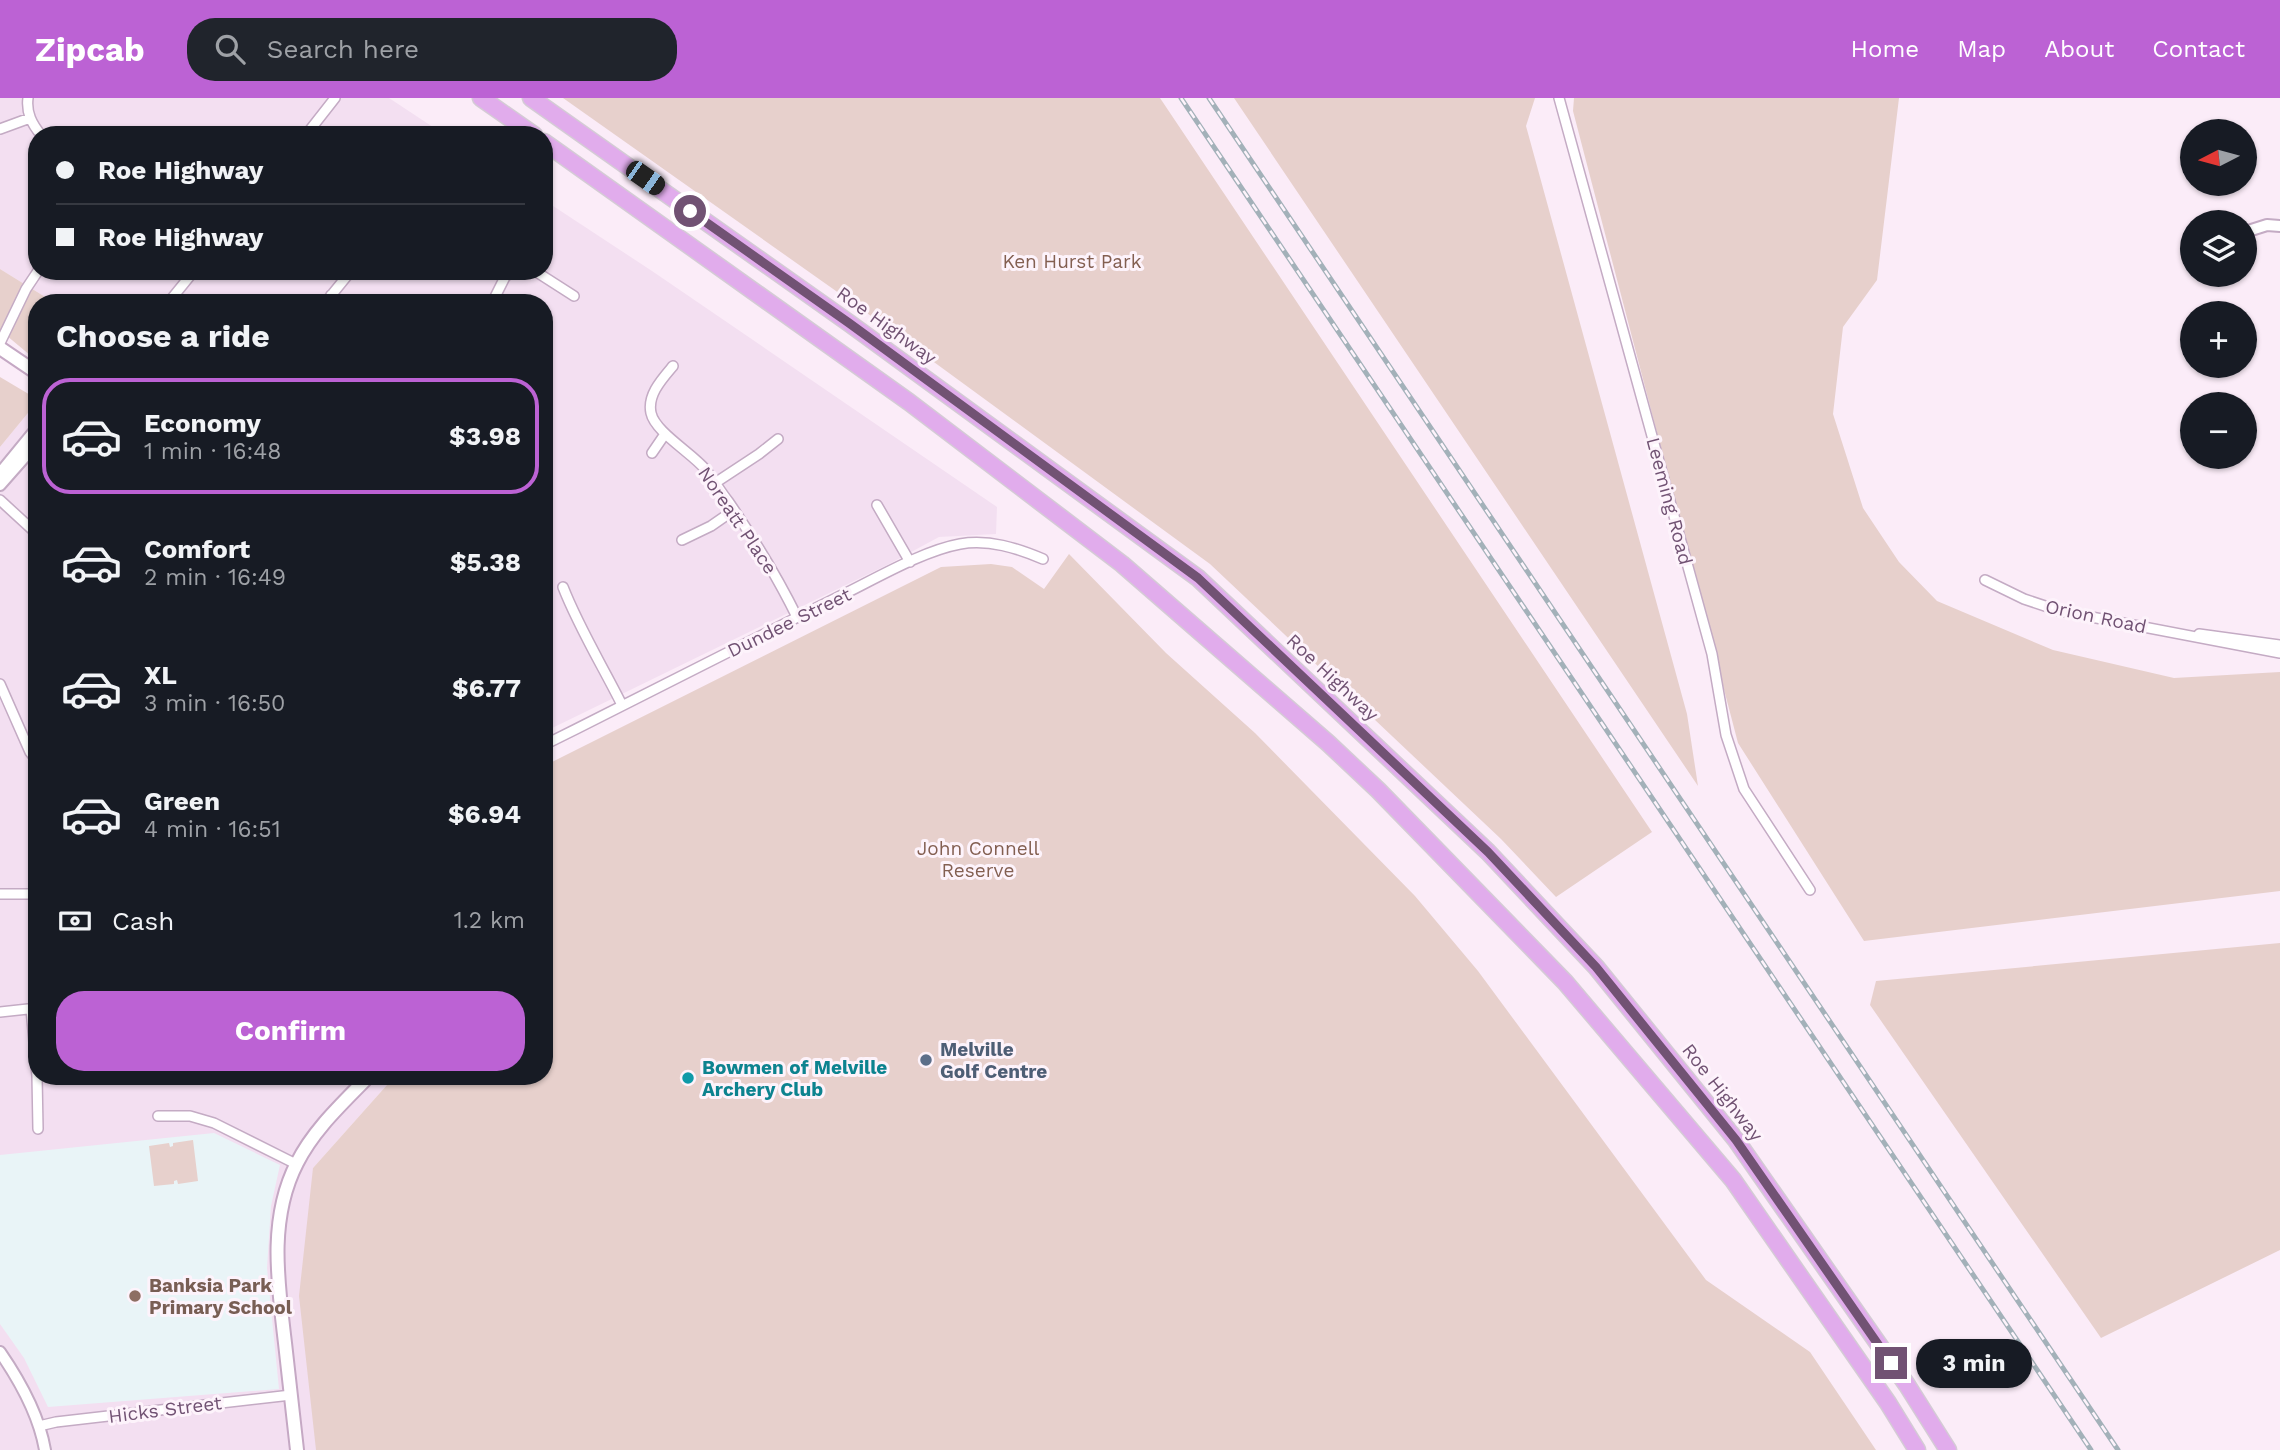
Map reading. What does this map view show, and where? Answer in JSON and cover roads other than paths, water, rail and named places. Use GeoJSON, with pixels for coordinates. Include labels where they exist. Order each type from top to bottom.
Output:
{"type":"FeatureCollection","features":[{"type":"Feature","properties":{"kind":"highway"},"geometry":{"type":"LineString","coordinates":[[481,98],[521,126]]}},
{"type":"Feature","properties":{"kind":"highway","name":"Roe Highway"},"geometry":{"type":"LineString","coordinates":[[531,98],[849,323],[1198,578],[1488,852],[1596,967],[1736,1140],[1907,1385],[1948,1450]]}},
{"type":"Feature","properties":{"kind":"highway"},"geometry":{"type":"LineString","coordinates":[[553,148],[909,402],[1122,564],[1328,743],[1378,790],[1565,982],[1733,1180],[1888,1403],[1917,1450]]}},
{"type":"Feature","properties":{"kind":"main road"},"geometry":{"type":"LineString","coordinates":[[0,345],[28,366]]}},
{"type":"Feature","properties":{"kind":"main road"},"geometry":{"type":"LineString","coordinates":[[297,1450],[272,1288],[270,1245],[275,1203],[305,1136],[350,1085]]}},
{"type":"Feature","properties":{"kind":"main road"},"geometry":{"type":"LineString","coordinates":[[293,1162],[332,1113],[360,1085]]}},
{"type":"Feature","properties":{"kind":"main road"},"geometry":{"type":"LineString","coordinates":[[288,1396],[291,1450]]}},
{"type":"Feature","properties":{"kind":"street"},"geometry":{"type":"LineString","coordinates":[[28,98],[30,118],[35,126]]}},
{"type":"Feature","properties":{"kind":"street"},"geometry":{"type":"LineString","coordinates":[[313,126],[335,98]]}},
{"type":"Feature","properties":{"kind":"street","name":"Leeming Road"},"geometry":{"type":"LineString","coordinates":[[1559,98],[1712,654],[1726,735],[1744,789],[1810,890]]}},
{"type":"Feature","properties":{"kind":"street"},"geometry":{"type":"LineString","coordinates":[[0,129],[30,118]]}},
{"type":"Feature","properties":{"kind":"street"},"geometry":{"type":"LineString","coordinates":[[2257,228],[2267,225],[2280,226]]}},
{"type":"Feature","properties":{"kind":"street"},"geometry":{"type":"LineString","coordinates":[[0,345],[32,280]]}},
{"type":"Feature","properties":{"kind":"street"},"geometry":{"type":"LineString","coordinates":[[175,294],[187,280]]}},
{"type":"Feature","properties":{"kind":"street"},"geometry":{"type":"LineString","coordinates":[[332,294],[344,280]]}},
{"type":"Feature","properties":{"kind":"street"},"geometry":{"type":"LineString","coordinates":[[549,280],[574,296]]}},
{"type":"Feature","properties":{"kind":"street","name":"Noreatt Place"},"geometry":{"type":"LineString","coordinates":[[673,366],[659,383],[652,398],[650,411],[655,423],[691,454],[715,482],[764,554],[797,617]]}},
{"type":"Feature","properties":{"kind":"street"},"geometry":{"type":"LineString","coordinates":[[652,453],[665,434]]}},
{"type":"Feature","properties":{"kind":"street"},"geometry":{"type":"LineString","coordinates":[[0,473],[28,439]]}},
{"type":"Feature","properties":{"kind":"street"},"geometry":{"type":"LineString","coordinates":[[715,482],[778,439]]}},
{"type":"Feature","properties":{"kind":"street"},"geometry":{"type":"LineString","coordinates":[[0,485],[28,453]]}},
{"type":"Feature","properties":{"kind":"street"},"geometry":{"type":"LineString","coordinates":[[0,500],[28,526]]}},
{"type":"Feature","properties":{"kind":"street"},"geometry":{"type":"LineString","coordinates":[[877,505],[909,562]]}},
{"type":"Feature","properties":{"kind":"street"},"geometry":{"type":"LineString","coordinates":[[682,540],[711,526],[734,510]]}},
{"type":"Feature","properties":{"kind":"street","name":"Dundee Street"},"geometry":{"type":"LineString","coordinates":[[553,740],[909,562],[952,545],[975,542],[1020,550],[1042,559]]}},
{"type":"Feature","properties":{"kind":"street","name":"Orion Road"},"geometry":{"type":"LineString","coordinates":[[1985,579],[2024,599],[2060,611],[2280,653]]}},
{"type":"Feature","properties":{"kind":"street"},"geometry":{"type":"LineString","coordinates":[[563,587],[575,620],[599,658],[622,705]]}},
{"type":"Feature","properties":{"kind":"street","name":"Orion Road"},"geometry":{"type":"LineString","coordinates":[[2170,631],[2221,635],[2280,645]]}},
{"type":"Feature","properties":{"kind":"street"},"geometry":{"type":"LineString","coordinates":[[0,684],[4,703],[28,748]]}},
{"type":"Feature","properties":{"kind":"street"},"geometry":{"type":"LineString","coordinates":[[0,894],[28,894]]}},
{"type":"Feature","properties":{"kind":"street"},"geometry":{"type":"LineString","coordinates":[[0,1012],[28,1009]]}},
{"type":"Feature","properties":{"kind":"street"},"geometry":{"type":"LineString","coordinates":[[38,1085],[38,1129]]}},
{"type":"Feature","properties":{"kind":"street"},"geometry":{"type":"LineString","coordinates":[[158,1116],[190,1116],[214,1123],[293,1162]]}},
{"type":"Feature","properties":{"kind":"street"},"geometry":{"type":"LineString","coordinates":[[0,1352],[19,1381],[39,1426],[45,1450]]}},
{"type":"Feature","properties":{"kind":"street","name":"Hicks Street"},"geometry":{"type":"LineString","coordinates":[[39,1426],[288,1396]]}},
{"type":"Feature","properties":{"kind":"railway"},"geometry":{"type":"LineString","coordinates":[[1181,98],[2091,1450]]}},
{"type":"Feature","properties":{"kind":"railway"},"geometry":{"type":"LineString","coordinates":[[1209,98],[2118,1450]]}},
{"type":"Feature","properties":{"kind":"place","name":"Melville Golf Centre"},"geometry":{"type":"Point","coordinates":[926,1060]}},
{"type":"Feature","properties":{"kind":"place","name":"Bowmen of Melville Archery Club"},"geometry":{"type":"Point","coordinates":[688,1078]}},
{"type":"Feature","properties":{"kind":"place","name":"Banksia Park Primary School"},"geometry":{"type":"Point","coordinates":[135,1296]}},
{"type":"Feature","properties":{"kind":"park label","name":"Ken Hurst Park"},"geometry":{"type":"Point","coordinates":[1072,261]}},
{"type":"Feature","properties":{"kind":"park label","name":"John Connell Reserve"},"geometry":{"type":"Point","coordinates":[978,859]}}]}
